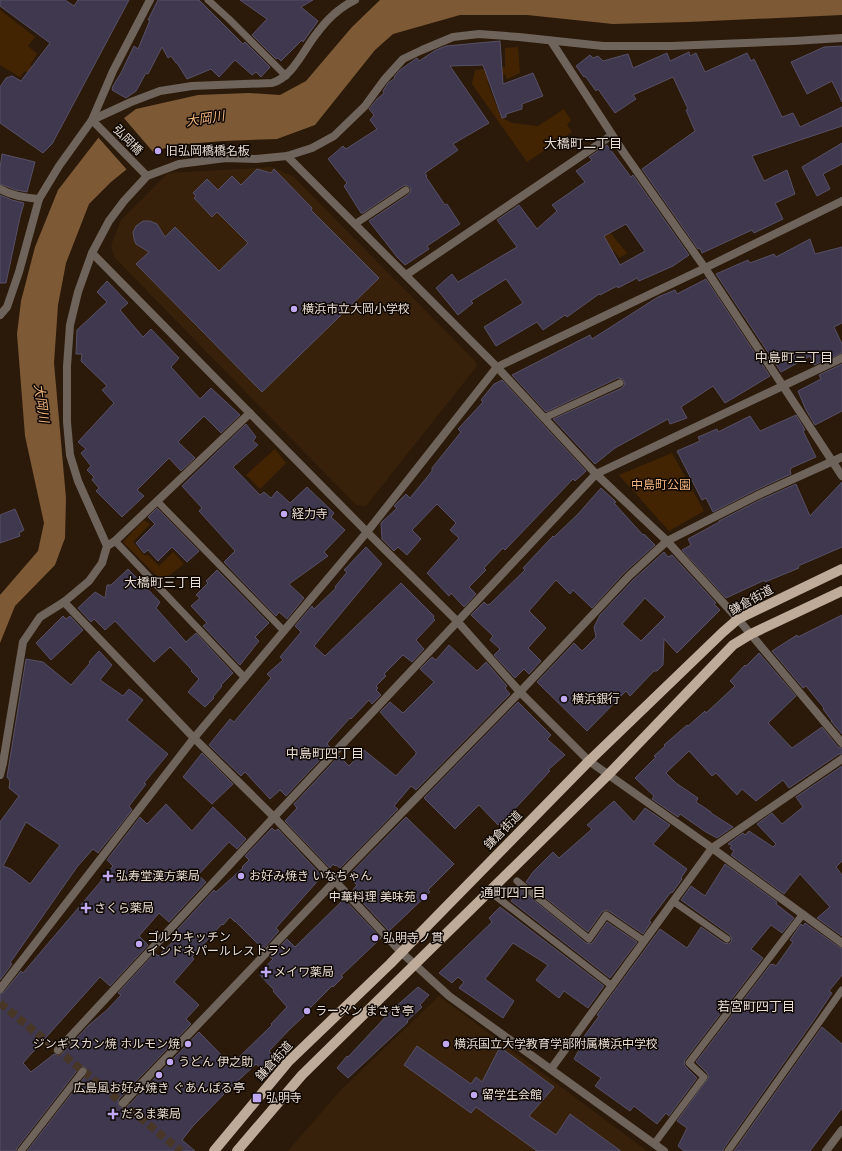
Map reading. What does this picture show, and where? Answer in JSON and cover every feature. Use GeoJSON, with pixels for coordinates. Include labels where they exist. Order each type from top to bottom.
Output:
{"type":"FeatureCollection","features":[{"type":"Feature","properties":{"kind":"main road","name":"鎌倉街道"},"geometry":{"type":"LineString","coordinates":[[214,1151],[288,1062],[401,952],[589,761],[738,619],[842,569]]}},
{"type":"Feature","properties":{"kind":"main road"},"geometry":{"type":"LineString","coordinates":[[237,1151],[302,1075],[608,775],[733,645],[751,634],[842,591]]}},
{"type":"Feature","properties":{"kind":"street"},"geometry":{"type":"LineString","coordinates":[[0,315],[7,306],[19,272],[39,199],[59,166],[92,120],[113,71],[150,0]]}},
{"type":"Feature","properties":{"kind":"street"},"geometry":{"type":"LineString","coordinates":[[92,120],[131,102],[160,92],[192,86],[272,83],[278,81],[286,76],[317,33],[338,11],[355,0]]}},
{"type":"Feature","properties":{"kind":"street"},"geometry":{"type":"LineString","coordinates":[[0,775],[23,642],[40,617],[64,602],[89,581],[102,563],[107,546],[78,481],[70,455],[67,422],[67,366],[70,325],[78,292],[92,253],[109,221],[124,201],[147,176],[179,164],[226,158],[256,159],[287,156],[312,148],[334,136],[365,106],[384,80],[403,59],[453,37],[479,34],[603,46],[656,46],[842,38]]}},
{"type":"Feature","properties":{"kind":"street"},"geometry":{"type":"LineString","coordinates":[[551,41],[612,135],[704,268],[842,476]]}},
{"type":"Feature","properties":{"kind":"street","name":"弘岡橋"},"geometry":{"type":"LineString","coordinates":[[92,120],[147,176]]}},
{"type":"Feature","properties":{"kind":"street"},"geometry":{"type":"LineString","coordinates":[[406,275],[612,135]]}},
{"type":"Feature","properties":{"kind":"street"},"geometry":{"type":"LineString","coordinates":[[287,156],[497,366],[596,474],[667,541],[751,634],[842,743]]}},
{"type":"Feature","properties":{"kind":"street"},"geometry":{"type":"LineString","coordinates":[[0,190],[27,198],[39,199]]}},
{"type":"Feature","properties":{"kind":"street"},"geometry":{"type":"LineString","coordinates":[[0,989],[194,738],[366,532],[497,366],[842,201]]}},
{"type":"Feature","properties":{"kind":"street"},"geometry":{"type":"LineString","coordinates":[[92,253],[366,532],[457,621],[520,692],[589,761],[712,848],[842,943]]}},
{"type":"Feature","properties":{"kind":"street"},"geometry":{"type":"LineString","coordinates":[[58,1050],[457,621],[596,474],[842,358]]}},
{"type":"Feature","properties":{"kind":"street"},"geometry":{"type":"LineString","coordinates":[[107,546],[115,541],[250,413]]}},
{"type":"Feature","properties":{"kind":"street"},"geometry":{"type":"LineString","coordinates":[[123,1103],[520,692],[629,576],[667,541],[758,495],[842,457]]}},
{"type":"Feature","properties":{"kind":"street"},"geometry":{"type":"LineString","coordinates":[[64,602],[194,738],[336,881],[401,952],[415,965],[449,996],[664,1151]]}},
{"type":"Feature","properties":{"kind":"street"},"geometry":{"type":"LineString","coordinates":[[551,1069],[712,848],[842,759]]}},
{"type":"Feature","properties":{"kind":"street"},"geometry":{"type":"LineString","coordinates":[[826,1151],[842,1130]]}},
{"type":"Feature","properties":{"kind":"lane"},"geometry":{"type":"LineString","coordinates":[[208,0],[286,76]]}},
{"type":"Feature","properties":{"kind":"lane"},"geometry":{"type":"LineString","coordinates":[[355,224],[406,190]]}},
{"type":"Feature","properties":{"kind":"lane"},"geometry":{"type":"LineString","coordinates":[[544,418],[620,383]]}},
{"type":"Feature","properties":{"kind":"lane"},"geometry":{"type":"LineString","coordinates":[[157,501],[284,631]]}},
{"type":"Feature","properties":{"kind":"lane"},"geometry":{"type":"LineString","coordinates":[[115,541],[245,678]]}},
{"type":"Feature","properties":{"kind":"lane"},"geometry":{"type":"LineString","coordinates":[[517,881],[589,939],[606,915],[644,941]]}},
{"type":"Feature","properties":{"kind":"lane"},"geometry":{"type":"LineString","coordinates":[[489,892],[612,986]]}},
{"type":"Feature","properties":{"kind":"lane"},"geometry":{"type":"LineString","coordinates":[[674,902],[727,939]]}},
{"type":"Feature","properties":{"kind":"lane"},"geometry":{"type":"LineString","coordinates":[[654,1144],[704,1077],[689,1063],[803,914]]}},
{"type":"Feature","properties":{"kind":"lane"},"geometry":{"type":"LineString","coordinates":[[728,1151],[842,990]]}},
{"type":"Feature","properties":{"kind":"lane"},"geometry":{"type":"LineString","coordinates":[[21,1151],[83,1071]]}},
{"type":"Feature","properties":{"kind":"shaded area","name":"横浜市立大岡小学校"},"geometry":{"type":"Polygon","coordinates":[[[272,167],[294,177],[475,361],[477,366],[366,506],[356,505],[114,257],[111,245],[121,220],[168,173],[272,167]]]}},
{"type":"Feature","properties":{"kind":"shaded area","name":"横浜国立大学教育学部附属横浜中学校"},"geometry":{"type":"Polygon","coordinates":[[[439,996],[647,1151],[288,1151],[339,1092],[439,996]]]}},
{"type":"Feature","properties":{"kind":"green space"},"geometry":{"type":"Polygon","coordinates":[[[0,10],[35,37],[28,46],[37,54],[30,65],[37,70],[32,77],[25,71],[20,77],[0,65],[0,10]]]}},
{"type":"Feature","properties":{"kind":"green space"},"geometry":{"type":"Polygon","coordinates":[[[518,47],[520,73],[507,79],[505,74],[487,82],[501,117],[512,123],[538,126],[564,109],[571,120],[567,125],[572,132],[527,162],[472,84],[475,70],[505,67],[505,48],[518,47]]]}},
{"type":"Feature","properties":{"kind":"green space"},"geometry":{"type":"Polygon","coordinates":[[[607,228],[627,253],[620,258],[614,251],[596,260],[601,229],[607,228]]]}},
{"type":"Feature","properties":{"kind":"green space"},"geometry":{"type":"Polygon","coordinates":[[[275,449],[286,463],[260,489],[246,475],[275,449]]]}},
{"type":"Feature","properties":{"kind":"green space","name":"中島町公園"},"geometry":{"type":"Polygon","coordinates":[[[672,453],[704,511],[669,531],[619,475],[672,453]]]}},
{"type":"Feature","properties":{"kind":"green space"},"geometry":{"type":"Polygon","coordinates":[[[144,520],[150,524],[133,542],[145,556],[148,555],[159,566],[173,552],[184,564],[162,581],[123,542],[144,520]]]}},
{"type":"Feature","properties":{"kind":"water","name":"大岡川"},"geometry":{"type":"Polygon","coordinates":[[[380,0],[842,0],[842,15],[613,24],[527,15],[460,15],[393,34],[375,50],[315,125],[277,139],[174,145],[143,156],[111,182],[89,204],[66,263],[58,305],[54,363],[66,498],[65,538],[55,565],[15,606],[0,643],[0,595],[38,551],[44,523],[25,436],[17,334],[21,301],[35,247],[58,190],[99,137],[136,109],[198,95],[249,93],[280,95],[306,81],[352,27],[380,0]]]}},
{"type":"Feature","properties":{"kind":"pier"},"geometry":{"type":"Polygon","coordinates":[[[123,117],[154,153],[144,158],[128,171],[97,136],[123,117]]]}},
{"type":"Feature","properties":{"kind":"building"},"geometry":{"type":"Polygon","coordinates":[[[0,0],[65,0],[74,6],[78,0],[129,0],[52,144],[43,153],[0,123],[0,87],[6,78],[12,76],[21,81],[50,43],[0,6],[0,0]]]}},
{"type":"Feature","properties":{"kind":"building"},"geometry":{"type":"Polygon","coordinates":[[[158,0],[199,0],[243,44],[245,42],[270,67],[261,77],[256,72],[252,75],[235,60],[219,77],[211,69],[187,79],[171,56],[168,58],[162,47],[148,74],[146,73],[136,91],[126,98],[112,90],[134,46],[138,49],[150,20],[148,20],[158,0]]]}},
{"type":"Feature","properties":{"kind":"building"},"geometry":{"type":"Polygon","coordinates":[[[240,0],[313,0],[301,7],[318,21],[303,42],[302,40],[281,61],[278,58],[276,59],[252,35],[267,19],[240,0]]]}},
{"type":"Feature","properties":{"kind":"building"},"geometry":{"type":"Polygon","coordinates":[[[500,41],[503,84],[533,73],[543,96],[522,104],[522,109],[506,114],[506,117],[502,118],[483,65],[450,66],[489,123],[453,144],[458,150],[425,173],[427,176],[426,177],[445,205],[447,204],[460,224],[427,246],[429,249],[405,265],[369,221],[409,194],[411,190],[410,187],[406,185],[403,186],[361,213],[344,186],[347,183],[328,159],[343,146],[346,149],[377,129],[370,120],[374,115],[369,109],[384,93],[383,91],[388,83],[395,78],[394,77],[400,70],[414,60],[417,58],[419,61],[436,50],[446,46],[500,41]]]}},
{"type":"Feature","properties":{"kind":"building"},"geometry":{"type":"Polygon","coordinates":[[[842,46],[842,102],[832,81],[807,94],[791,62],[824,47],[842,46]]]}},
{"type":"Feature","properties":{"kind":"building"},"geometry":{"type":"Polygon","coordinates":[[[689,52],[690,56],[696,53],[705,72],[747,53],[751,61],[754,59],[782,117],[793,113],[800,127],[842,107],[842,126],[752,156],[764,181],[787,170],[795,194],[775,203],[783,219],[754,233],[752,230],[702,253],[700,248],[698,249],[642,169],[695,131],[686,110],[688,109],[673,77],[633,95],[636,99],[615,113],[598,89],[596,91],[576,66],[590,55],[593,58],[598,56],[603,61],[628,54],[633,68],[667,53],[670,61],[689,52]]]}},
{"type":"Feature","properties":{"kind":"building"},"geometry":{"type":"Polygon","coordinates":[[[842,143],[842,164],[823,174],[830,189],[817,196],[802,167],[842,143]]]}},
{"type":"Feature","properties":{"kind":"building"},"geometry":{"type":"Polygon","coordinates":[[[607,145],[631,177],[633,175],[689,255],[673,266],[639,281],[637,278],[618,288],[617,286],[600,295],[599,294],[567,317],[565,315],[543,330],[537,322],[496,346],[484,327],[523,303],[506,279],[471,301],[473,303],[458,315],[436,288],[452,274],[458,282],[517,247],[497,220],[519,205],[537,229],[557,211],[552,205],[585,182],[576,171],[592,160],[589,157],[607,145]],[[626,224],[604,236],[620,265],[645,251],[626,224]]]}},
{"type":"Feature","properties":{"kind":"building"},"geometry":{"type":"Polygon","coordinates":[[[2,154],[35,162],[27,192],[16,190],[0,184],[2,154]]]}},
{"type":"Feature","properties":{"kind":"building"},"geometry":{"type":"Polygon","coordinates":[[[257,169],[271,173],[274,169],[312,208],[311,210],[379,278],[262,392],[136,264],[149,252],[136,244],[133,232],[136,226],[143,221],[150,221],[157,224],[165,237],[175,227],[219,271],[248,243],[217,212],[212,217],[194,198],[196,196],[193,193],[207,179],[218,190],[232,176],[241,185],[257,169]]]}},
{"type":"Feature","properties":{"kind":"building"},"geometry":{"type":"Polygon","coordinates":[[[0,195],[24,203],[6,283],[0,283],[0,195]]]}},
{"type":"Feature","properties":{"kind":"building"},"geometry":{"type":"Polygon","coordinates":[[[810,239],[815,254],[842,247],[842,323],[834,327],[842,344],[842,353],[814,365],[810,356],[781,372],[716,274],[748,260],[750,263],[774,254],[776,257],[810,239]]]}},
{"type":"Feature","properties":{"kind":"building"},"geometry":{"type":"Polygon","coordinates":[[[706,279],[770,376],[725,403],[713,386],[681,407],[687,418],[670,424],[668,419],[615,448],[595,464],[553,419],[622,388],[625,384],[623,379],[618,378],[546,412],[512,375],[590,335],[592,339],[658,297],[675,290],[677,294],[706,279]]]}},
{"type":"Feature","properties":{"kind":"building"},"geometry":{"type":"Polygon","coordinates":[[[107,281],[128,303],[120,310],[143,337],[151,329],[179,358],[171,367],[200,399],[211,388],[240,415],[221,433],[204,416],[178,442],[195,458],[181,471],[169,458],[137,490],[144,496],[122,517],[96,491],[99,488],[92,480],[94,477],[87,470],[91,466],[81,453],[86,449],[78,442],[114,403],[102,390],[107,386],[81,361],[82,354],[76,354],[77,330],[107,302],[97,292],[107,281]]]}},
{"type":"Feature","properties":{"kind":"building"},"geometry":{"type":"Polygon","coordinates":[[[842,364],[842,411],[815,425],[806,410],[798,391],[821,379],[819,375],[842,364]]]}},
{"type":"Feature","properties":{"kind":"building"},"geometry":{"type":"Polygon","coordinates":[[[502,380],[586,471],[575,481],[573,479],[505,550],[503,548],[484,568],[486,570],[469,587],[476,594],[464,607],[451,593],[449,596],[427,573],[459,538],[450,530],[456,523],[437,504],[412,530],[421,539],[407,555],[398,547],[394,551],[382,539],[381,523],[397,508],[394,506],[406,494],[410,498],[461,432],[458,429],[483,402],[481,400],[494,384],[502,380]]]}},
{"type":"Feature","properties":{"kind":"building"},"geometry":{"type":"Polygon","coordinates":[[[796,415],[805,430],[803,431],[816,457],[791,468],[791,474],[713,512],[706,498],[702,500],[677,451],[700,441],[698,437],[717,429],[718,432],[750,416],[760,431],[796,415]]]}},
{"type":"Feature","properties":{"kind":"building"},"geometry":{"type":"Polygon","coordinates":[[[246,424],[256,437],[253,441],[258,445],[233,467],[260,495],[264,492],[271,498],[277,491],[290,503],[307,487],[334,513],[331,517],[345,530],[324,552],[328,556],[289,584],[304,598],[287,619],[279,612],[276,616],[224,562],[235,551],[199,511],[202,508],[182,486],[246,424]]]}},
{"type":"Feature","properties":{"kind":"building"},"geometry":{"type":"Polygon","coordinates":[[[842,482],[842,547],[798,566],[799,568],[765,582],[765,580],[726,598],[682,550],[691,545],[688,539],[719,521],[796,484],[810,516],[842,482]]]}},
{"type":"Feature","properties":{"kind":"building"},"geometry":{"type":"Polygon","coordinates":[[[601,488],[616,502],[614,503],[643,535],[644,534],[655,545],[625,572],[592,608],[573,590],[570,594],[556,580],[529,611],[546,628],[528,648],[541,661],[529,674],[524,669],[515,678],[494,655],[500,649],[490,640],[493,636],[471,615],[484,602],[487,605],[490,604],[525,570],[523,568],[553,536],[554,537],[578,514],[601,488]]]}},
{"type":"Feature","properties":{"kind":"building"},"geometry":{"type":"Polygon","coordinates":[[[157,508],[199,551],[187,562],[172,547],[158,561],[148,550],[144,553],[136,543],[155,524],[148,517],[157,508]]]}},
{"type":"Feature","properties":{"kind":"building"},"geometry":{"type":"Polygon","coordinates":[[[15,509],[24,530],[19,533],[20,536],[0,543],[0,515],[15,509]]]}},
{"type":"Feature","properties":{"kind":"building"},"geometry":{"type":"Polygon","coordinates":[[[366,547],[382,564],[314,646],[325,656],[401,583],[434,616],[433,618],[435,620],[416,640],[424,649],[412,662],[403,655],[384,674],[386,676],[376,686],[378,688],[376,690],[381,695],[372,704],[369,700],[351,719],[350,718],[327,744],[331,748],[286,796],[280,790],[270,799],[245,772],[241,776],[209,745],[230,719],[234,722],[271,678],[267,674],[283,660],[280,657],[301,632],[295,626],[312,606],[314,609],[336,588],[335,587],[347,572],[344,570],[366,547]]]}},
{"type":"Feature","properties":{"kind":"building"},"geometry":{"type":"Polygon","coordinates":[[[664,552],[668,557],[672,555],[716,603],[714,604],[720,610],[677,653],[664,639],[663,665],[657,671],[654,671],[630,696],[626,691],[587,731],[537,682],[574,643],[582,651],[596,637],[594,627],[600,615],[633,580],[664,552]],[[645,598],[622,624],[641,641],[665,617],[645,598]]]}},
{"type":"Feature","properties":{"kind":"building"},"geometry":{"type":"Polygon","coordinates":[[[128,569],[160,602],[156,608],[186,642],[196,633],[233,673],[221,685],[222,686],[213,697],[214,698],[205,707],[188,692],[199,679],[170,647],[154,662],[115,621],[105,630],[94,619],[91,622],[78,608],[95,592],[105,598],[107,585],[111,585],[128,569]]]}},
{"type":"Feature","properties":{"kind":"building"},"geometry":{"type":"Polygon","coordinates":[[[217,570],[269,623],[255,637],[259,641],[240,665],[203,626],[207,623],[191,606],[200,598],[196,595],[208,583],[206,581],[217,570]]]}},
{"type":"Feature","properties":{"kind":"building"},"geometry":{"type":"Polygon","coordinates":[[[842,615],[842,734],[806,686],[803,688],[772,651],[797,635],[798,637],[842,615]]]}},
{"type":"Feature","properties":{"kind":"building"},"geometry":{"type":"Polygon","coordinates":[[[63,616],[66,619],[70,616],[83,630],[51,660],[36,643],[63,616]]]}},
{"type":"Feature","properties":{"kind":"building"},"geometry":{"type":"Polygon","coordinates":[[[449,645],[477,671],[486,662],[507,686],[505,688],[510,694],[416,790],[411,786],[394,806],[398,809],[340,868],[333,864],[330,868],[285,821],[297,808],[294,804],[339,756],[349,766],[364,750],[396,776],[416,754],[416,752],[380,712],[390,702],[403,713],[434,682],[420,669],[432,657],[436,660],[449,645]]]}},
{"type":"Feature","properties":{"kind":"building"},"geometry":{"type":"Polygon","coordinates":[[[99,651],[112,665],[100,680],[123,696],[129,689],[143,700],[127,720],[168,754],[144,783],[146,784],[129,806],[132,810],[98,853],[93,849],[77,867],[10,963],[12,964],[0,980],[0,822],[19,796],[9,788],[10,781],[7,777],[26,659],[43,662],[71,685],[90,663],[89,662],[99,651]],[[26,822],[3,866],[11,869],[30,884],[60,845],[26,822]]]}},
{"type":"Feature","properties":{"kind":"building"},"geometry":{"type":"Polygon","coordinates":[[[759,653],[796,696],[768,723],[792,748],[822,727],[838,747],[842,748],[842,754],[839,754],[789,788],[783,780],[756,801],[742,789],[737,795],[716,773],[712,776],[689,751],[666,773],[676,783],[698,798],[696,802],[733,827],[717,838],[680,814],[678,817],[652,799],[654,796],[635,778],[656,757],[654,756],[665,746],[664,745],[705,711],[706,713],[735,686],[730,681],[759,653]]]}},
{"type":"Feature","properties":{"kind":"building"},"geometry":{"type":"Polygon","coordinates":[[[518,702],[551,735],[547,739],[565,755],[548,770],[550,771],[498,825],[479,805],[455,829],[424,798],[518,702]]]}},
{"type":"Feature","properties":{"kind":"building"},"geometry":{"type":"Polygon","coordinates":[[[202,753],[233,784],[212,804],[183,777],[202,753]]]}},
{"type":"Feature","properties":{"kind":"building"},"geometry":{"type":"Polygon","coordinates":[[[842,766],[842,861],[836,867],[842,875],[842,936],[817,918],[830,907],[800,874],[784,894],[731,855],[734,851],[730,848],[732,845],[728,844],[743,833],[745,835],[749,831],[773,847],[776,844],[757,824],[772,813],[782,824],[803,807],[796,797],[842,766]]]}},
{"type":"Feature","properties":{"kind":"building"},"geometry":{"type":"Polygon","coordinates":[[[614,801],[634,822],[645,808],[670,825],[653,844],[687,869],[672,893],[671,892],[649,921],[651,922],[643,934],[606,910],[602,912],[588,932],[526,882],[533,872],[553,852],[559,858],[592,829],[587,825],[614,801]]]}},
{"type":"Feature","properties":{"kind":"building"},"geometry":{"type":"Polygon","coordinates":[[[166,804],[192,831],[213,807],[246,839],[237,849],[229,842],[198,875],[206,882],[169,922],[159,913],[139,936],[148,945],[110,986],[100,977],[23,1063],[31,1072],[54,1054],[62,1054],[89,1025],[107,1010],[121,995],[118,993],[155,953],[158,956],[181,934],[177,930],[214,890],[216,892],[243,868],[242,867],[249,860],[245,856],[272,828],[275,831],[278,829],[322,876],[276,928],[279,931],[263,949],[230,917],[192,957],[194,959],[174,982],[199,1005],[186,1019],[191,1024],[119,1099],[119,1107],[127,1107],[199,1032],[231,1065],[272,1025],[271,1024],[287,1007],[259,974],[273,959],[270,957],[287,939],[295,947],[344,899],[381,938],[341,976],[343,977],[333,987],[332,986],[303,1014],[304,1016],[269,1051],[273,1056],[261,1068],[256,1064],[193,1126],[182,1140],[195,1151],[27,1151],[87,1074],[87,1069],[83,1066],[79,1068],[16,1151],[0,1151],[0,994],[4,992],[21,971],[23,973],[102,880],[101,879],[113,866],[107,860],[140,817],[147,824],[166,804]]]}},
{"type":"Feature","properties":{"kind":"building"},"geometry":{"type":"Polygon","coordinates":[[[406,817],[454,864],[428,890],[430,892],[389,931],[352,891],[357,885],[348,876],[406,817]]]}},
{"type":"Feature","properties":{"kind":"building"},"geometry":{"type":"Polygon","coordinates":[[[725,864],[777,902],[776,904],[794,918],[782,933],[771,925],[751,949],[763,958],[685,1060],[685,1066],[697,1078],[669,1116],[666,1113],[657,1124],[634,1106],[630,1111],[595,1086],[601,1078],[574,1059],[580,1048],[577,1046],[599,1016],[597,1015],[660,929],[687,948],[701,927],[724,943],[729,944],[731,942],[732,939],[730,935],[681,900],[691,886],[705,896],[725,864]]]}},
{"type":"Feature","properties":{"kind":"building"},"geometry":{"type":"Polygon","coordinates":[[[520,889],[586,943],[591,944],[593,942],[607,922],[637,942],[610,978],[511,901],[520,889]]]}},
{"type":"Feature","properties":{"kind":"building"},"geometry":{"type":"Polygon","coordinates":[[[500,907],[604,986],[588,1008],[564,991],[559,998],[536,980],[548,965],[513,943],[485,979],[514,1001],[503,1018],[459,988],[464,982],[458,977],[452,983],[439,973],[492,922],[489,918],[500,907]]]}},
{"type":"Feature","properties":{"kind":"building"},"geometry":{"type":"Polygon","coordinates":[[[805,923],[842,948],[842,975],[829,991],[832,993],[814,1020],[723,1151],[684,1151],[678,1146],[687,1128],[677,1121],[709,1077],[696,1062],[771,964],[776,966],[793,942],[790,940],[801,924],[803,926],[805,923]]]}},
{"type":"Feature","properties":{"kind":"building"},"geometry":{"type":"Polygon","coordinates":[[[418,987],[429,995],[420,1005],[422,1007],[348,1078],[337,1068],[392,1010],[418,987]]]}},
{"type":"Feature","properties":{"kind":"building"},"geometry":{"type":"Polygon","coordinates":[[[822,1027],[842,1044],[842,1108],[810,1151],[734,1151],[822,1027]]]}},
{"type":"Feature","properties":{"kind":"building","name":"留学生会館"},"geometry":{"type":"Polygon","coordinates":[[[417,1046],[471,1084],[476,1077],[482,1082],[500,1047],[554,1087],[529,1116],[556,1135],[570,1114],[621,1151],[537,1151],[476,1107],[471,1113],[404,1065],[417,1046]]]}},
{"type":"Feature","properties":{"kind":"tunnel"},"geometry":{"type":"LineString","coordinates":[[0,1003],[181,1151]]}},
{"type":"Feature","properties":{"kind":"place","name":"旧弘岡橋橋名板"},"geometry":{"type":"Point","coordinates":[158,151]}},
{"type":"Feature","properties":{"kind":"place","name":"横浜市立大岡小学校"},"geometry":{"type":"Point","coordinates":[294,309]}},
{"type":"Feature","properties":{"kind":"place","name":"経力寺"},"geometry":{"type":"Point","coordinates":[284,514]}},
{"type":"Feature","properties":{"kind":"place","name":"横浜銀行"},"geometry":{"type":"Point","coordinates":[564,699]}},
{"type":"Feature","properties":{"kind":"place","name":"弘寿堂漢方薬局"},"geometry":{"type":"Point","coordinates":[108,876]}},
{"type":"Feature","properties":{"kind":"place","name":"お好み焼き いなちゃん"},"geometry":{"type":"Point","coordinates":[241,876]}},
{"type":"Feature","properties":{"kind":"place","name":"中華料理 美味苑"},"geometry":{"type":"Point","coordinates":[424,897]}},
{"type":"Feature","properties":{"kind":"place","name":"さくら薬局"},"geometry":{"type":"Point","coordinates":[86,908]}},
{"type":"Feature","properties":{"kind":"place","name":"弘明寺ノ貫"},"geometry":{"type":"Point","coordinates":[375,938]}},
{"type":"Feature","properties":{"kind":"place","name":"ゴルカキッチン インドネパールレストラン"},"geometry":{"type":"Point","coordinates":[139,944]}},
{"type":"Feature","properties":{"kind":"place","name":"メイワ薬局"},"geometry":{"type":"Point","coordinates":[266,972]}},
{"type":"Feature","properties":{"kind":"place","name":"ラーメン まさき亭"},"geometry":{"type":"Point","coordinates":[307,1011]}},
{"type":"Feature","properties":{"kind":"place","name":"ジンギスカン焼 ホルモン焼"},"geometry":{"type":"Point","coordinates":[188,1044]}},
{"type":"Feature","properties":{"kind":"place","name":"横浜国立大学教育学部附属横浜中学校"},"geometry":{"type":"Point","coordinates":[446,1044]}},
{"type":"Feature","properties":{"kind":"place","name":"うどん 伊之助"},"geometry":{"type":"Point","coordinates":[170,1062]}},
{"type":"Feature","properties":{"kind":"place","name":"広島風お好み焼き ぐあんばる亭"},"geometry":{"type":"Point","coordinates":[159,1075]}},
{"type":"Feature","properties":{"kind":"place","name":"留学生会館"},"geometry":{"type":"Point","coordinates":[474,1095]}},
{"type":"Feature","properties":{"kind":"place","name":"弘明寺"},"geometry":{"type":"Point","coordinates":[257,1098]}},
{"type":"Feature","properties":{"kind":"place","name":"だるま薬局"},"geometry":{"type":"Point","coordinates":[113,1114]}},
{"type":"Feature","properties":{"kind":"district","name":"大橋町二丁目"},"geometry":{"type":"Point","coordinates":[583,143]}},
{"type":"Feature","properties":{"kind":"district","name":"中島町三丁目"},"geometry":{"type":"Point","coordinates":[794,357]}},
{"type":"Feature","properties":{"kind":"district","name":"大橋町三丁目"},"geometry":{"type":"Point","coordinates":[163,582]}},
{"type":"Feature","properties":{"kind":"district","name":"中島町四丁目"},"geometry":{"type":"Point","coordinates":[325,753]}},
{"type":"Feature","properties":{"kind":"district","name":"通町四丁目"},"geometry":{"type":"Point","coordinates":[513,892]}},
{"type":"Feature","properties":{"kind":"district","name":"若宮町四丁目"},"geometry":{"type":"Point","coordinates":[756,1006]}}]}
